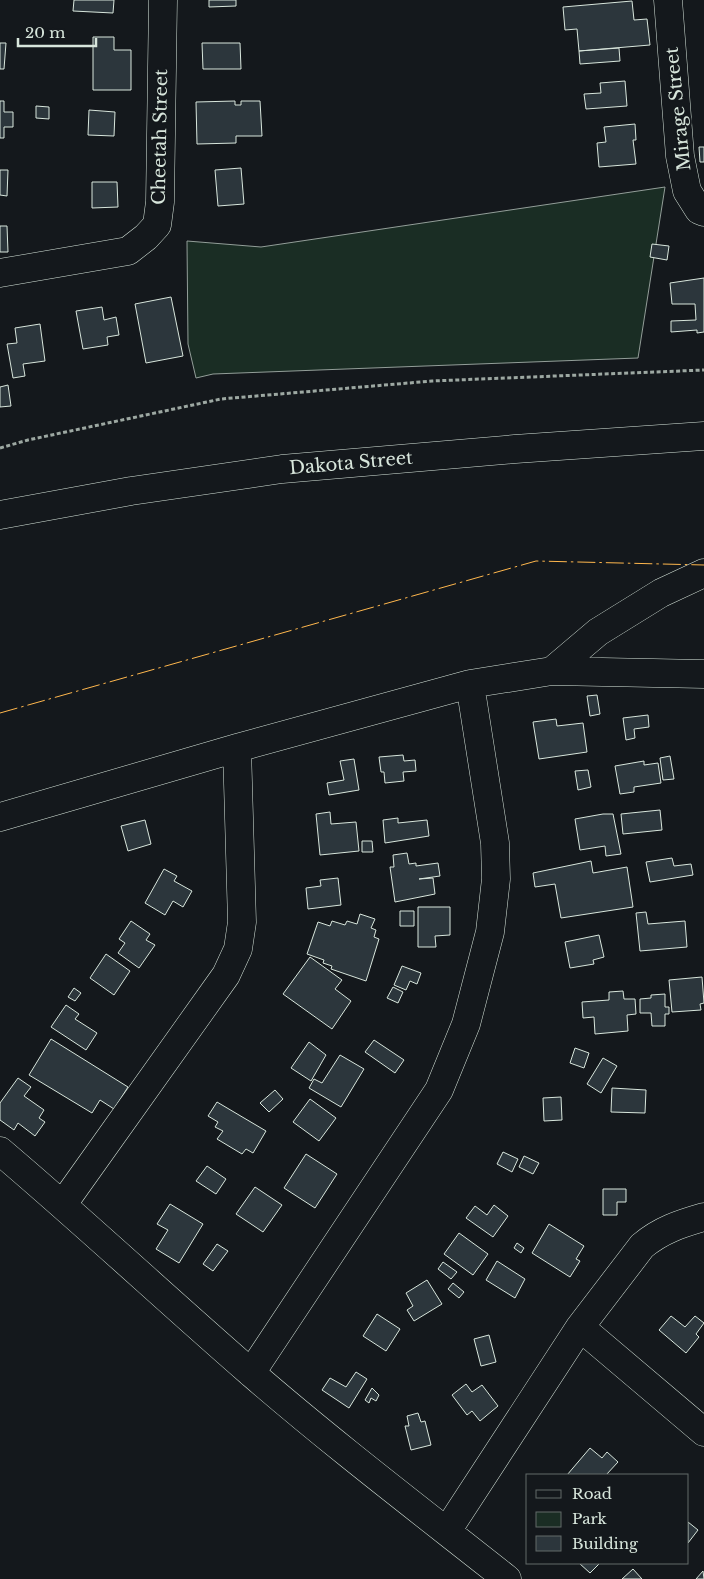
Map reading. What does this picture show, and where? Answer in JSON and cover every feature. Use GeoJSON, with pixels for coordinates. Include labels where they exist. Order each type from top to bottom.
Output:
{"type":"FeatureCollection","features":[{"type":"Feature","properties":{"kind":"street","name":"Cheetah Street"},"geometry":{"type":"LineString","coordinates":[[0,273],[128,251],[146,237],[157,225],[160,202],[163,0]]}},
{"type":"Feature","properties":{"kind":"street","name":"Mirage Street"},"geometry":{"type":"LineString","coordinates":[[668,0],[680,156],[687,191],[699,210],[704,212]]}},
{"type":"Feature","properties":{"kind":"street","name":"Dakota Street"},"geometry":{"type":"LineString","coordinates":[[0,515],[131,491],[282,469],[505,450],[704,436]]}},
{"type":"Feature","properties":{"kind":"street"},"geometry":{"type":"LineString","coordinates":[[552,670],[598,632],[661,593],[704,573]]}},
{"type":"Feature","properties":{"kind":"street"},"geometry":{"type":"LineString","coordinates":[[0,817],[237,748],[470,684],[552,670],[704,674]]}},
{"type":"Feature","properties":{"kind":"street"},"geometry":{"type":"LineString","coordinates":[[252,1373],[439,1090],[466,1024],[490,932],[496,879],[495,843],[470,684]]}},
{"type":"Feature","properties":{"kind":"street"},"geometry":{"type":"LineString","coordinates":[[63,1204],[226,975],[238,949],[242,922],[237,748]]}},
{"type":"Feature","properties":{"kind":"street"},"geometry":{"type":"LineString","coordinates":[[0,1151],[63,1204],[252,1373],[357,1461],[507,1579]]}},
{"type":"Feature","properties":{"kind":"street"},"geometry":{"type":"LineString","coordinates":[[447,1532],[580,1327],[648,1241],[672,1226],[704,1217]]}},
{"type":"Feature","properties":{"kind":"street"},"geometry":{"type":"LineString","coordinates":[[580,1327],[704,1432]]}},
{"type":"Feature","properties":{"kind":"path"},"geometry":{"type":"LineString","coordinates":[[0,448],[221,398],[432,381],[704,370]]}},
{"type":"Feature","properties":{"kind":"green space"},"geometry":{"type":"Polygon","coordinates":[[[665,187],[638,358],[213,374],[196,378],[188,344],[187,241],[261,247],[665,187]]]}},
{"type":"Feature","properties":{"kind":"building"},"geometry":{"type":"Polygon","coordinates":[[[74,0],[114,0],[113,13],[73,11],[74,0]]]}},
{"type":"Feature","properties":{"kind":"building"},"geometry":{"type":"Polygon","coordinates":[[[209,0],[236,0],[236,6],[209,7],[209,0]]]}},
{"type":"Feature","properties":{"kind":"building"},"geometry":{"type":"Polygon","coordinates":[[[632,1],[634,20],[647,19],[650,45],[579,51],[577,29],[565,30],[563,7],[632,1]]]}},
{"type":"Feature","properties":{"kind":"building"},"geometry":{"type":"Polygon","coordinates":[[[93,37],[114,37],[114,50],[131,50],[131,90],[93,90],[93,37]]]}},
{"type":"Feature","properties":{"kind":"building"},"geometry":{"type":"Polygon","coordinates":[[[0,43],[6,43],[4,69],[0,69],[0,43]]]}},
{"type":"Feature","properties":{"kind":"building"},"geometry":{"type":"Polygon","coordinates":[[[202,43],[240,43],[241,69],[203,69],[202,43]]]}},
{"type":"Feature","properties":{"kind":"building"},"geometry":{"type":"Polygon","coordinates":[[[619,48],[620,61],[580,64],[579,51],[619,48]]]}},
{"type":"Feature","properties":{"kind":"building"},"geometry":{"type":"Polygon","coordinates":[[[625,81],[627,106],[586,109],[584,94],[601,93],[600,83],[625,81]]]}},
{"type":"Feature","properties":{"kind":"building"},"geometry":{"type":"Polygon","coordinates":[[[0,101],[4,101],[4,112],[13,112],[13,127],[4,127],[4,138],[0,138],[0,101]]]}},
{"type":"Feature","properties":{"kind":"building"},"geometry":{"type":"Polygon","coordinates":[[[235,101],[235,105],[241,105],[241,101],[260,101],[262,136],[236,136],[236,143],[197,144],[196,102],[235,101]]]}},
{"type":"Feature","properties":{"kind":"building"},"geometry":{"type":"Polygon","coordinates":[[[36,106],[49,107],[49,119],[36,118],[36,106]]]}},
{"type":"Feature","properties":{"kind":"building"},"geometry":{"type":"Polygon","coordinates":[[[89,110],[115,112],[114,136],[88,135],[89,110]]]}},
{"type":"Feature","properties":{"kind":"building"},"geometry":{"type":"Polygon","coordinates":[[[635,124],[636,140],[633,140],[636,164],[599,167],[597,143],[606,142],[604,127],[635,124]]]}},
{"type":"Feature","properties":{"kind":"building"},"geometry":{"type":"Polygon","coordinates":[[[699,147],[704,147],[704,162],[700,162],[699,147]]]}},
{"type":"Feature","properties":{"kind":"building"},"geometry":{"type":"Polygon","coordinates":[[[241,168],[244,204],[218,206],[215,170],[241,168]]]}},
{"type":"Feature","properties":{"kind":"building"},"geometry":{"type":"Polygon","coordinates":[[[0,170],[8,170],[7,196],[0,195],[0,170]]]}},
{"type":"Feature","properties":{"kind":"building"},"geometry":{"type":"Polygon","coordinates":[[[92,182],[117,182],[118,207],[92,208],[92,182]]]}},
{"type":"Feature","properties":{"kind":"building"},"geometry":{"type":"Polygon","coordinates":[[[0,226],[7,226],[8,252],[0,252],[0,226]]]}},
{"type":"Feature","properties":{"kind":"building"},"geometry":{"type":"Polygon","coordinates":[[[652,244],[669,246],[667,260],[650,257],[652,244]]]}},
{"type":"Feature","properties":{"kind":"building"},"geometry":{"type":"Polygon","coordinates":[[[704,278],[704,332],[697,333],[697,330],[671,332],[671,321],[696,320],[695,304],[672,304],[670,283],[704,278]]]}},
{"type":"Feature","properties":{"kind":"building"},"geometry":{"type":"Polygon","coordinates":[[[171,297],[183,356],[146,363],[135,304],[171,297]]]}},
{"type":"Feature","properties":{"kind":"building"},"geometry":{"type":"Polygon","coordinates":[[[102,307],[104,320],[116,317],[119,335],[107,337],[108,345],[83,349],[76,311],[102,307]]]}},
{"type":"Feature","properties":{"kind":"building"},"geometry":{"type":"Polygon","coordinates":[[[40,324],[45,361],[23,364],[25,376],[13,378],[7,344],[17,343],[15,328],[40,324]]]}},
{"type":"Feature","properties":{"kind":"building"},"geometry":{"type":"Polygon","coordinates":[[[8,385],[11,406],[0,407],[0,387],[8,385]]]}},
{"type":"Feature","properties":{"kind":"building"},"geometry":{"type":"Polygon","coordinates":[[[597,695],[600,714],[590,716],[587,696],[597,695]]]}},
{"type":"Feature","properties":{"kind":"building"},"geometry":{"type":"Polygon","coordinates":[[[648,715],[649,727],[634,729],[635,738],[626,740],[623,718],[648,715]]]}},
{"type":"Feature","properties":{"kind":"building"},"geometry":{"type":"Polygon","coordinates":[[[556,719],[557,726],[583,723],[587,752],[539,759],[533,722],[556,719]]]}},
{"type":"Feature","properties":{"kind":"building"},"geometry":{"type":"Polygon","coordinates":[[[403,755],[404,761],[415,760],[416,771],[403,772],[404,781],[385,783],[379,757],[403,755]]]}},
{"type":"Feature","properties":{"kind":"building"},"geometry":{"type":"Polygon","coordinates":[[[670,756],[674,779],[663,780],[660,758],[670,756]]]}},
{"type":"Feature","properties":{"kind":"building"},"geometry":{"type":"Polygon","coordinates":[[[354,759],[359,790],[329,795],[327,783],[344,780],[340,761],[354,759]]]}},
{"type":"Feature","properties":{"kind":"building"},"geometry":{"type":"Polygon","coordinates":[[[644,761],[644,765],[658,763],[661,783],[634,787],[634,792],[620,794],[615,766],[644,761]]]}},
{"type":"Feature","properties":{"kind":"building"},"geometry":{"type":"Polygon","coordinates":[[[588,770],[591,787],[578,790],[575,771],[588,770]]]}},
{"type":"Feature","properties":{"kind":"building"},"geometry":{"type":"Polygon","coordinates":[[[660,810],[662,830],[623,834],[621,814],[660,810]]]}},
{"type":"Feature","properties":{"kind":"building"},"geometry":{"type":"Polygon","coordinates":[[[330,812],[331,824],[356,822],[359,851],[320,855],[316,814],[330,812]]]}},
{"type":"Feature","properties":{"kind":"building"},"geometry":{"type":"Polygon","coordinates":[[[613,814],[621,854],[606,856],[605,846],[580,850],[575,819],[613,814]]]}},
{"type":"Feature","properties":{"kind":"building"},"geometry":{"type":"Polygon","coordinates":[[[398,818],[398,823],[427,820],[429,836],[385,843],[383,820],[398,818]]]}},
{"type":"Feature","properties":{"kind":"building"},"geometry":{"type":"Polygon","coordinates":[[[145,820],[151,844],[128,851],[121,826],[145,820]]]}},
{"type":"Feature","properties":{"kind":"building"},"geometry":{"type":"Polygon","coordinates":[[[362,841],[372,841],[373,852],[362,852],[362,841]]]}},
{"type":"Feature","properties":{"kind":"building"},"geometry":{"type":"Polygon","coordinates":[[[407,853],[409,864],[416,863],[416,866],[438,863],[440,876],[419,879],[433,878],[435,894],[395,902],[390,867],[394,867],[393,855],[407,853]]]}},
{"type":"Feature","properties":{"kind":"building"},"geometry":{"type":"Polygon","coordinates":[[[672,858],[674,866],[691,864],[693,875],[650,882],[646,862],[672,858]]]}},
{"type":"Feature","properties":{"kind":"building"},"geometry":{"type":"Polygon","coordinates":[[[591,861],[593,873],[627,867],[633,907],[561,918],[555,884],[535,887],[533,873],[591,861]]]}},
{"type":"Feature","properties":{"kind":"building"},"geometry":{"type":"Polygon","coordinates":[[[164,869],[177,876],[174,881],[192,891],[183,907],[173,901],[165,915],[145,903],[164,869]]]}},
{"type":"Feature","properties":{"kind":"building"},"geometry":{"type":"Polygon","coordinates":[[[338,878],[341,905],[308,909],[306,888],[321,886],[320,880],[338,878]]]}},
{"type":"Feature","properties":{"kind":"building"},"geometry":{"type":"Polygon","coordinates":[[[418,907],[450,907],[450,935],[435,936],[436,947],[418,947],[418,907]]]}},
{"type":"Feature","properties":{"kind":"building"},"geometry":{"type":"Polygon","coordinates":[[[400,911],[414,911],[414,926],[400,926],[400,911]]]}},
{"type":"Feature","properties":{"kind":"building"},"geometry":{"type":"Polygon","coordinates":[[[646,912],[648,924],[685,921],[687,947],[640,951],[636,913],[646,912]]]}},
{"type":"Feature","properties":{"kind":"building"},"geometry":{"type":"Polygon","coordinates":[[[360,914],[375,919],[371,928],[376,930],[374,937],[379,939],[366,981],[331,969],[332,966],[323,963],[324,960],[307,954],[318,922],[330,926],[332,921],[345,925],[347,921],[357,924],[360,914]]]}},
{"type":"Feature","properties":{"kind":"building"},"geometry":{"type":"Polygon","coordinates":[[[131,921],[150,934],[146,940],[155,945],[139,968],[118,953],[125,943],[119,939],[131,921]]]}},
{"type":"Feature","properties":{"kind":"building"},"geometry":{"type":"Polygon","coordinates":[[[599,935],[604,957],[593,960],[594,964],[570,968],[565,942],[599,935]]]}},
{"type":"Feature","properties":{"kind":"building"},"geometry":{"type":"Polygon","coordinates":[[[106,954],[130,971],[114,995],[90,978],[106,954]]]}},
{"type":"Feature","properties":{"kind":"building"},"geometry":{"type":"Polygon","coordinates":[[[310,957],[342,980],[335,989],[351,1001],[332,1029],[283,994],[310,957]]]}},
{"type":"Feature","properties":{"kind":"building"},"geometry":{"type":"Polygon","coordinates":[[[402,966],[421,973],[417,984],[410,981],[406,990],[394,985],[402,966]]]}},
{"type":"Feature","properties":{"kind":"building"},"geometry":{"type":"Polygon","coordinates":[[[702,977],[704,1003],[700,1004],[701,1010],[672,1012],[669,980],[702,977]]]}},
{"type":"Feature","properties":{"kind":"building"},"geometry":{"type":"Polygon","coordinates":[[[393,987],[403,992],[398,1003],[387,998],[393,987]]]}},
{"type":"Feature","properties":{"kind":"building"},"geometry":{"type":"Polygon","coordinates":[[[74,988],[81,993],[75,1001],[68,997],[74,988]]]}},
{"type":"Feature","properties":{"kind":"building"},"geometry":{"type":"Polygon","coordinates":[[[623,991],[624,999],[635,999],[636,1014],[627,1015],[628,1031],[595,1034],[594,1017],[583,1018],[582,1002],[609,1000],[609,992],[623,991]]]}},
{"type":"Feature","properties":{"kind":"building"},"geometry":{"type":"Polygon","coordinates":[[[665,994],[665,1007],[669,1007],[669,1014],[665,1014],[665,1026],[652,1026],[651,1013],[640,1013],[640,999],[651,998],[651,995],[665,994]]]}},
{"type":"Feature","properties":{"kind":"building"},"geometry":{"type":"Polygon","coordinates":[[[66,1005],[79,1014],[75,1019],[97,1033],[86,1050],[51,1027],[66,1005]]]}},
{"type":"Feature","properties":{"kind":"building"},"geometry":{"type":"Polygon","coordinates":[[[51,1039],[128,1087],[114,1109],[100,1100],[92,1113],[29,1075],[51,1039]]]}},
{"type":"Feature","properties":{"kind":"building"},"geometry":{"type":"Polygon","coordinates":[[[374,1040],[404,1060],[395,1073],[365,1052],[374,1040]]]}},
{"type":"Feature","properties":{"kind":"building"},"geometry":{"type":"Polygon","coordinates":[[[309,1042],[326,1055],[311,1081],[291,1068],[309,1042]]]}},
{"type":"Feature","properties":{"kind":"building"},"geometry":{"type":"Polygon","coordinates":[[[575,1048],[589,1053],[584,1068],[570,1063],[575,1048]]]}},
{"type":"Feature","properties":{"kind":"building"},"geometry":{"type":"Polygon","coordinates":[[[340,1055],[364,1069],[341,1107],[309,1088],[314,1079],[322,1083],[340,1055]]]}},
{"type":"Feature","properties":{"kind":"building"},"geometry":{"type":"Polygon","coordinates":[[[603,1058],[617,1066],[601,1093],[587,1084],[603,1058]]]}},
{"type":"Feature","properties":{"kind":"building"},"geometry":{"type":"Polygon","coordinates":[[[18,1078],[31,1087],[24,1096],[44,1110],[39,1118],[45,1122],[35,1136],[18,1123],[14,1130],[0,1120],[0,1103],[18,1078]]]}},
{"type":"Feature","properties":{"kind":"building"},"geometry":{"type":"Polygon","coordinates":[[[612,1088],[646,1090],[645,1113],[611,1112],[612,1088]]]}},
{"type":"Feature","properties":{"kind":"building"},"geometry":{"type":"Polygon","coordinates":[[[275,1090],[283,1099],[269,1112],[260,1103],[275,1090]]]}},
{"type":"Feature","properties":{"kind":"building"},"geometry":{"type":"Polygon","coordinates":[[[561,1097],[562,1120],[544,1121],[543,1098],[561,1097]]]}},
{"type":"Feature","properties":{"kind":"building"},"geometry":{"type":"Polygon","coordinates":[[[310,1099],[336,1118],[319,1141],[293,1122],[310,1099]]]}},
{"type":"Feature","properties":{"kind":"building"},"geometry":{"type":"Polygon","coordinates":[[[217,1102],[266,1131],[253,1153],[246,1149],[242,1154],[217,1139],[223,1131],[215,1127],[218,1122],[208,1116],[217,1102]]]}},
{"type":"Feature","properties":{"kind":"building"},"geometry":{"type":"Polygon","coordinates":[[[503,1152],[518,1159],[512,1172],[497,1164],[503,1152]]]}},
{"type":"Feature","properties":{"kind":"building"},"geometry":{"type":"Polygon","coordinates":[[[306,1154],[337,1174],[315,1208],[284,1188],[306,1154]]]}},
{"type":"Feature","properties":{"kind":"building"},"geometry":{"type":"Polygon","coordinates":[[[524,1156],[539,1163],[533,1174],[519,1167],[524,1156]]]}},
{"type":"Feature","properties":{"kind":"building"},"geometry":{"type":"Polygon","coordinates":[[[207,1166],[226,1179],[216,1194],[196,1181],[207,1166]]]}},
{"type":"Feature","properties":{"kind":"building"},"geometry":{"type":"Polygon","coordinates":[[[255,1187],[282,1205],[263,1232],[236,1214],[255,1187]]]}},
{"type":"Feature","properties":{"kind":"building"},"geometry":{"type":"Polygon","coordinates":[[[603,1189],[626,1189],[626,1202],[617,1202],[617,1215],[603,1215],[603,1189]]]}},
{"type":"Feature","properties":{"kind":"building"},"geometry":{"type":"Polygon","coordinates":[[[170,1204],[203,1224],[179,1263],[156,1249],[168,1230],[157,1224],[170,1204]]]}},
{"type":"Feature","properties":{"kind":"building"},"geometry":{"type":"Polygon","coordinates":[[[494,1205],[508,1216],[493,1237],[466,1218],[475,1206],[487,1215],[494,1205]]]}},
{"type":"Feature","properties":{"kind":"building"},"geometry":{"type":"Polygon","coordinates":[[[549,1224],[584,1246],[576,1259],[580,1261],[570,1277],[532,1253],[549,1224]]]}},
{"type":"Feature","properties":{"kind":"building"},"geometry":{"type":"Polygon","coordinates":[[[459,1233],[488,1254],[473,1275],[444,1254],[459,1233]]]}},
{"type":"Feature","properties":{"kind":"building"},"geometry":{"type":"Polygon","coordinates":[[[517,1243],[524,1248],[521,1253],[514,1248],[517,1243]]]}},
{"type":"Feature","properties":{"kind":"building"},"geometry":{"type":"Polygon","coordinates":[[[217,1244],[228,1251],[213,1271],[203,1264],[217,1244]]]}},
{"type":"Feature","properties":{"kind":"building"},"geometry":{"type":"Polygon","coordinates":[[[497,1261],[525,1279],[515,1298],[486,1280],[497,1261]]]}},
{"type":"Feature","properties":{"kind":"building"},"geometry":{"type":"Polygon","coordinates":[[[443,1262],[457,1272],[451,1279],[438,1269],[443,1262]]]}},
{"type":"Feature","properties":{"kind":"building"},"geometry":{"type":"Polygon","coordinates":[[[427,1280],[442,1304],[414,1321],[407,1310],[413,1306],[406,1293],[427,1280]]]}},
{"type":"Feature","properties":{"kind":"building"},"geometry":{"type":"Polygon","coordinates":[[[453,1283],[464,1292],[459,1298],[448,1289],[453,1283]]]}},
{"type":"Feature","properties":{"kind":"building"},"geometry":{"type":"Polygon","coordinates":[[[377,1314],[400,1329],[386,1351],[363,1336],[377,1314]]]}},
{"type":"Feature","properties":{"kind":"building"},"geometry":{"type":"Polygon","coordinates":[[[671,1316],[685,1327],[695,1316],[704,1323],[696,1334],[699,1337],[686,1353],[659,1330],[671,1316]]]}},
{"type":"Feature","properties":{"kind":"building"},"geometry":{"type":"Polygon","coordinates":[[[489,1335],[496,1362],[481,1366],[474,1339],[489,1335]]]}},
{"type":"Feature","properties":{"kind":"building"},"geometry":{"type":"Polygon","coordinates":[[[356,1372],[367,1379],[349,1408],[322,1390],[330,1378],[346,1387],[356,1372]]]}},
{"type":"Feature","properties":{"kind":"building"},"geometry":{"type":"Polygon","coordinates":[[[466,1384],[472,1392],[482,1385],[498,1406],[480,1421],[472,1411],[467,1415],[452,1395],[466,1384]]]}},
{"type":"Feature","properties":{"kind":"building"},"geometry":{"type":"Polygon","coordinates":[[[372,1388],[379,1395],[376,1401],[371,1398],[369,1403],[365,1400],[372,1388]]]}},
{"type":"Feature","properties":{"kind":"building"},"geometry":{"type":"Polygon","coordinates":[[[418,1413],[421,1422],[425,1421],[431,1445],[411,1450],[405,1426],[409,1426],[407,1416],[418,1413]]]}},
{"type":"Feature","properties":{"kind":"building"},"geometry":{"type":"Polygon","coordinates":[[[590,1448],[602,1458],[607,1452],[618,1462],[607,1474],[568,1474],[590,1448]]]}},
{"type":"Feature","properties":{"kind":"building"},"geometry":{"type":"Polygon","coordinates":[[[689,1523],[698,1530],[689,1542],[689,1523]]]}},
{"type":"Feature","properties":{"kind":"building"},"geometry":{"type":"Polygon","coordinates":[[[580,1564],[599,1564],[590,1573],[580,1564]]]}},
{"type":"Feature","properties":{"kind":"building"},"geometry":{"type":"Polygon","coordinates":[[[633,1569],[642,1579],[622,1579],[633,1569]]]}},
{"type":"Feature","properties":{"kind":"building"},"geometry":{"type":"Polygon","coordinates":[[[703,1571],[704,1579],[696,1579],[703,1571]]]}},
{"type":"Feature","properties":{"kind":"power"},"geometry":{"type":"LineString","coordinates":[[0,713],[536,561],[704,565]]}}]}
